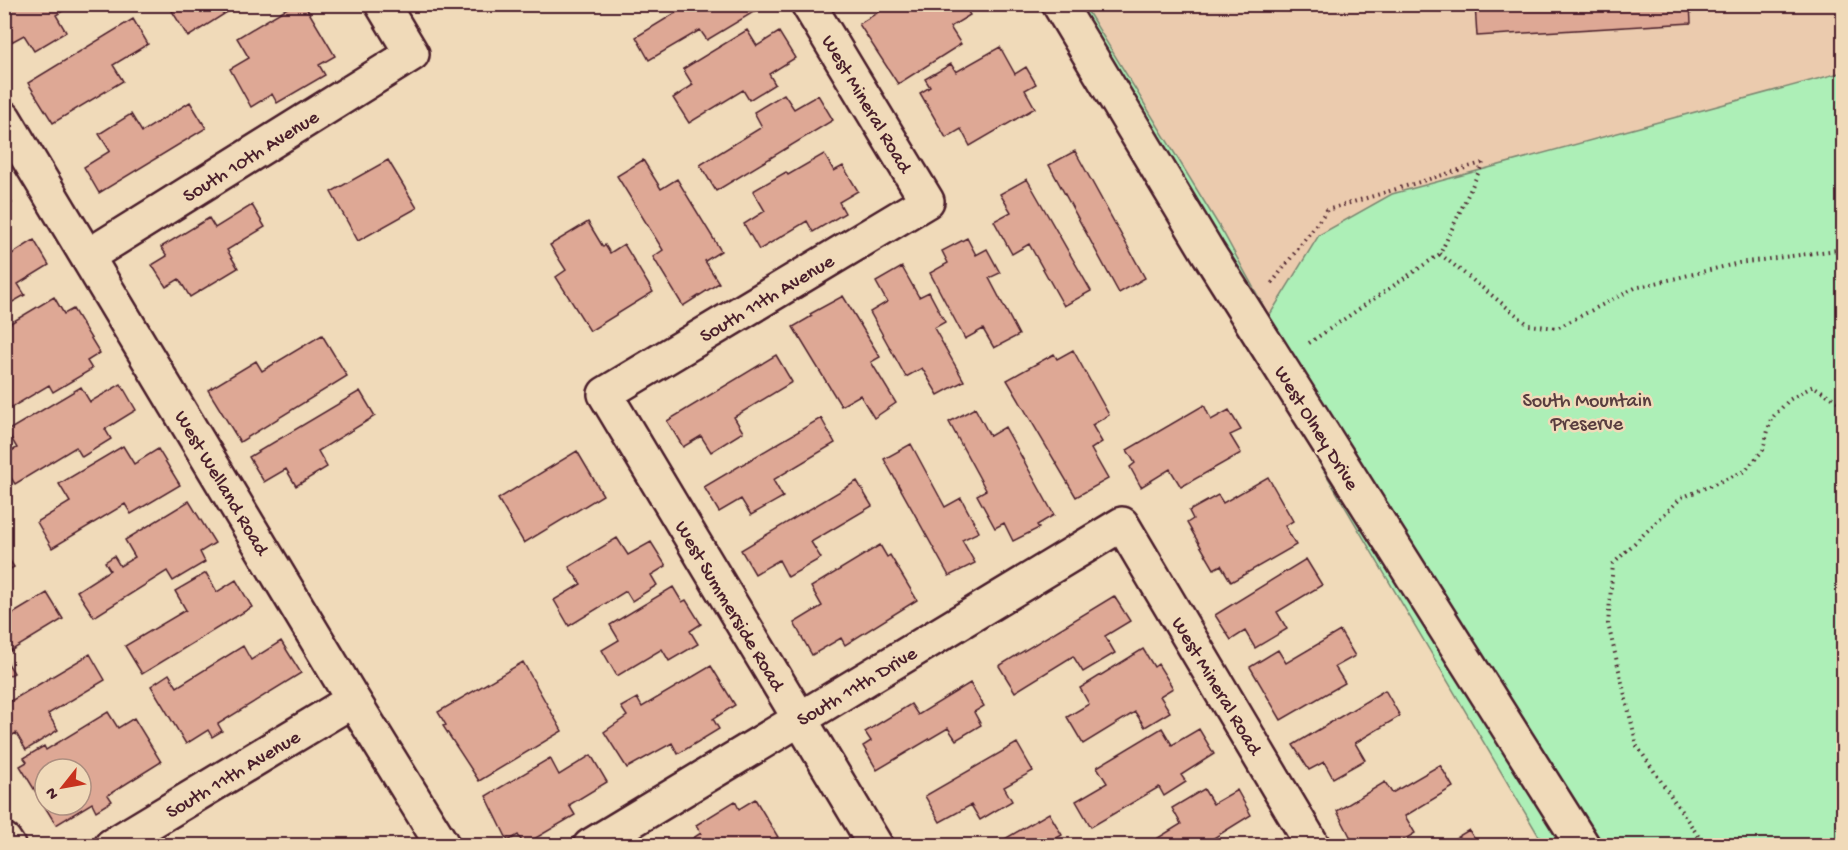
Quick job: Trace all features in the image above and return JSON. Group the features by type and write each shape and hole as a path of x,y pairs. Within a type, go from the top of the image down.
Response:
{"street":[{"name":"South 10th Avenue","path":"88,256 412,54 382,4"},
{"name":"West Mineral Road","path":"808,4 927,201"},
{"name":"West Olney Drive","path":"1059,4 1248,315 1583,846"},
{"name":"West Welland Road","path":"4,118 443,846"},
{"name":"South 11th Avenue","path":"604,394 927,201"},
{"name":"West Summerside Road","path":"604,394 876,846"},
{"name":"West Mineral Road","path":"1122,524 1313,846"},
{"name":"South 11th Drive","path":"590,846 1122,524"},
{"name":"South 11th Avenue","path":"111,846 353,700"},
{"path":"4,840 8,846"}],"path":[{"path":"1248,315 1327,210 1483,163 1440,254 1279,364"},
{"path":"1440,254 1529,325 1557,328 1635,288 1739,263 1844,249"},
{"path":"1706,846 1637,746 1608,624 1613,564 1681,498 1745,471 1763,450 1771,419 1790,400 1813,386 1844,405"}],"shaded area":[{"path":"1084,5 1843,5 1843,72 1392,194 1319,235 1269,316 1224,234"}],"green space":[{"name":"South Mountain Preserve","path":"1050,5 1084,5 1224,234 1269,316 1319,235 1392,194 1843,72 1843,845 1544,845"}],"building":[{"path":"15,4 74,4 56,15 66,32 34,51 24,35 4,46 4,11"},
{"path":"183,4 240,4 188,37 172,11"},
{"path":"294,4 304,4 335,56 319,65 325,75 277,103 272,94 251,107 230,69 249,58 237,38"},
{"path":"690,4 761,4 762,7 707,40 700,30 649,60 636,37"},
{"path":"876,4 963,4 970,15 950,27 961,44 898,84 859,24 880,11"},
{"path":"1475,4 1690,4 1691,23 1477,36"},
{"path":"133,19 148,44 113,65 123,81 53,123 28,83"},
{"path":"747,30 757,46 779,32 795,58 769,74 775,84 749,100 743,90 689,123 673,98 693,85 683,69"},
{"path":"1000,47 1015,74 1026,67 1036,84 1025,90 1035,108 970,146 961,129 946,138 920,93 930,87 925,79 951,64 956,72"},
{"path":"784,94 794,109 818,95 833,120 716,191 700,165 762,127 754,112"},
{"path":"190,102 206,128 99,193 84,167 110,151 99,134 131,114 142,132"},
{"path":"1075,151 1145,278 1119,293 1049,165"},
{"path":"824,154 834,171 843,166 858,191 839,202 845,213 813,232 807,221 759,250 744,224 765,211 753,191 786,172 788,175"},
{"path":"388,160 417,208 358,241 331,192"},
{"path":"643,160 661,189 677,179 721,251 705,261 719,283 683,306 653,257 663,250 617,176"},
{"path":"1027,179 1091,291 1064,306 1029,244 1012,254 994,221 1011,212 1000,194"},
{"path":"4,191 12,203 4,208"},
{"path":"252,205 265,227 227,250 238,268 190,297 179,279 166,287 152,265 167,256 161,247 209,218 215,228"},
{"path":"588,222 603,247 605,245 610,253 624,244 653,292 590,331 556,277 566,270 550,245"},
{"path":"967,238 976,255 987,249 1000,273 989,278 1019,335 994,348 983,329 965,339 930,273 948,263 942,251"},
{"path":"34,240 49,265 18,284 25,295 4,307 4,259"},
{"path":"902,267 919,297 929,292 945,322 934,328 964,381 938,395 922,368 906,377 870,312 887,302 876,282"},
{"path":"843,296 880,357 871,362 896,403 874,418 860,395 841,406 793,327 812,316 810,314"},
{"path":"54,297 64,314 73,309 100,353 87,361 92,369 53,392 49,385 9,409 4,401 4,327"},
{"path":"322,335 347,376 240,442 208,390 256,361 262,371"},
{"path":"1073,350 1109,415 1092,425 1102,442 1091,449 1108,479 1076,497 1007,380 1054,354 1057,359"},
{"path":"776,355 792,382 734,417 743,432 711,452 701,436 683,447 667,421"},
{"path":"121,384 136,410 105,429 111,439 82,457 76,447 15,484 4,467 4,455 17,448 7,431 81,387 90,402"},
{"path":"360,391 375,416 318,451 327,467 296,486 286,469 264,482 249,457"},
{"path":"1204,405 1211,420 1229,410 1241,430 1230,435 1241,453 1181,487 1170,469 1141,487 1130,467 1135,463 1127,450"},
{"path":"975,408 990,436 1005,427 1054,515 1037,525 1039,528 1013,541 1004,523 995,528 977,495 986,490 949,422"},
{"path":"821,418 835,443 773,480 783,497 751,515 741,499 719,512 704,487"},
{"path":"911,444 945,507 961,498 979,532 962,540 975,563 949,576 884,459"},
{"path":"123,446 134,464 158,449 180,485 131,514 125,504 52,548 37,522 70,502 59,484"},
{"path":"577,451 603,495 524,543 498,499"},
{"path":"1268,477 1293,521 1285,526 1296,545 1231,582 1221,565 1214,569 1187,523 1193,519 1189,511 1218,495 1223,503"},
{"path":"857,481 872,506 811,542 821,558 788,577 779,560 755,574 741,550"},
{"path":"189,501 215,543 200,552 205,562 173,581 167,571 94,617 77,591 110,570 105,562 114,556 120,566 135,557 125,540"},
{"path":"617,538 628,555 651,542 666,566 651,575 657,585 632,601 626,591 569,626 554,600 581,584 569,567"},
{"path":"880,545 887,557 890,555 917,600 845,645 841,638 812,655 794,623 822,606 811,587"},
{"path":"4,552 14,567 4,573"},
{"path":"1306,559 1322,585 1277,612 1287,629 1255,648 1245,631 1231,640 1215,615"},
{"path":"206,573 217,592 236,580 252,607 142,674 125,646 186,610 175,591"},
{"path":"673,587 682,602 686,600 701,624 690,631 698,644 669,661 662,649 617,676 602,650 619,640 610,625"},
{"path":"47,593 63,619 4,655 4,619"},
{"path":"1114,596 1130,621 1105,636 1115,653 1083,672 1073,656 1015,692 999,666"},
{"path":"1340,631 1355,656 1335,667 1345,683 1281,720 1250,667 1278,650 1286,663"},
{"path":"281,641 301,673 218,724 222,731 212,737 208,730 186,744 151,686 169,674 177,687 243,646 251,660"},
{"path":"1143,649 1154,667 1158,664 1173,688 1160,696 1170,712 1145,727 1135,712 1083,744 1067,717 1089,704 1080,688"},
{"path":"90,654 105,680 48,714 58,730 26,750 16,733 4,740 4,705"},
{"path":"4,657 14,673 4,678"},
{"path":"523,662 562,731 479,781 443,726 446,725 438,712"},
{"path":"711,666 735,705 713,719 719,729 678,754 672,743 627,768 604,732 627,716 621,707 637,698 642,707"},
{"path":"970,683 984,706 974,712 981,725 956,740 948,728 877,770 863,746 871,741 865,732 911,704 918,715"},
{"path":"1385,690 1400,716 1355,743 1365,760 1333,778 1324,762 1309,770 1293,745"},
{"path":"108,712 118,728 134,718 161,762 108,795 112,801 96,811 93,805 93,757 33,757 33,787 20,766 27,762 24,758 44,746 46,750"},
{"path":"1162,728 1172,745 1199,729 1214,754 1181,775 1186,782 1164,796 1159,787 1091,827 1076,801 1107,783 1097,767"},
{"path":"1017,743 1033,771 1004,787 1012,801 980,820 971,805 940,822 925,796"},
{"path":"591,755 607,782 569,805 575,815 524,845 518,835 508,841 486,796 550,758 559,775"},
{"path":"1440,765 1453,787 1405,816 1415,833 1394,846 1354,844 1337,811 1385,782 1392,793"},
{"path":"1204,789 1213,804 1237,790 1251,815 1201,846 1145,846 1181,824 1172,808"},
{"path":"755,799 778,837 770,842 772,846 681,846 701,833 696,825 735,801 739,809"},
{"path":"1049,813 1062,835 1043,846 993,846"},
{"path":"51,817 69,817 56,825"},
{"path":"1469,830 1479,846 1442,846"}]}
